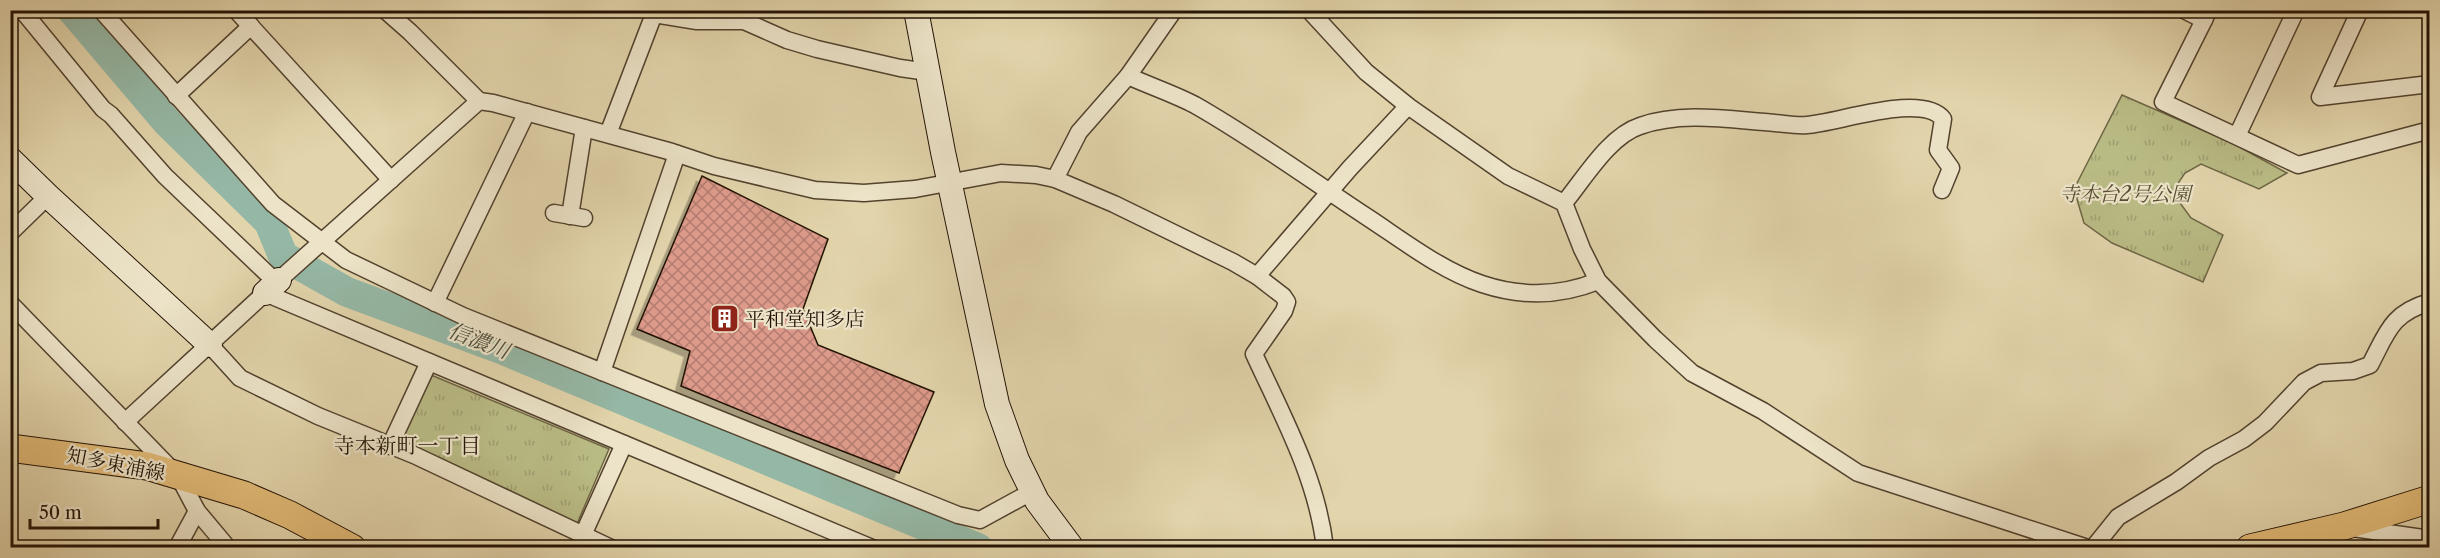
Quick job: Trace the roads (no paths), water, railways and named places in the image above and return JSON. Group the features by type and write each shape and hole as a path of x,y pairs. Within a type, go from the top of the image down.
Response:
{"main road":[{"name":"知多東浦線","path":"10,448 147,466 244,495 290,515 352,548"},
{"path":"2250,548 2344,526 2430,499"}],"street":[{"path":"22,10 103,109 111,114 165,176 274,285 429,362 872,548"},
{"path":"101,10 273,204 346,260 463,316 973,520 980,520 1033,491"},
{"path":"236,10 392,180"},
{"path":"385,10 479,101 527,112 736,172 815,190 864,193 915,189 1001,173 1036,175 1055,179 1114,204 1257,276 1283,296 1287,302 1284,311 1254,354 1307,469 1322,522 1325,548"},
{"path":"916,10 997,404 1017,460 1037,501 1072,548"},
{"path":"1055,179 1079,132 1128,76 1174,10"},
{"path":"1309,10 1366,72 1408,106 1508,176 1564,203 1582,249 1598,281 1654,339 1692,373 1763,411 1858,473 2088,548"},
{"path":"2184,10 2206,16 2163,102 2298,165 2430,130"},
{"path":"2237,136 2296,10"},
{"path":"2360,10 2320,97 2430,84"},
{"path":"608,135 655,12 697,21 744,21 788,40 817,49 928,72"},
{"path":"176,96 250,26"},
{"path":"1128,76 1193,104 1240,132 1438,263 1482,284 1515,292 1546,294 1579,288 1598,281"},
{"path":"125,422 479,101"},
{"path":"1257,276 1329,192 1408,106"},
{"path":"1564,203 1610,146 1638,126 1683,117 1807,125 1887,108 1931,110 1943,119 1938,150 1951,168 1942,190"},
{"path":"435,303 527,112"},
{"path":"569,216 584,128"},
{"path":"602,372 678,154"},
{"path":"10,159 210,345 240,378 318,416 390,446 611,548"},
{"path":"10,233 48,196"},
{"path":"2093,548 2118,518 2210,458 2244,439 2265,423 2304,382 2321,373 2353,370 2370,365 2394,320 2406,311 2430,302"},
{"path":"10,303 179,477 197,511 228,548"},
{"path":"390,446 429,362"},
{"path":"583,535 624,444"},
{"path":"177,548 197,511"},
{"path":"2344,526 2430,539"}],"waterway":[{"name":"信濃川","path":"72,10 167,122 269,222 283,256 347,292 501,349 978,548"}],"place":[{"name":"平和堂知多店","path":"724,319"}],"district":[{"name":"寺本新町一丁目","path":"407,446"}],"park label":[{"name":"寺本台2号公園","path":"2125,194"}]}
